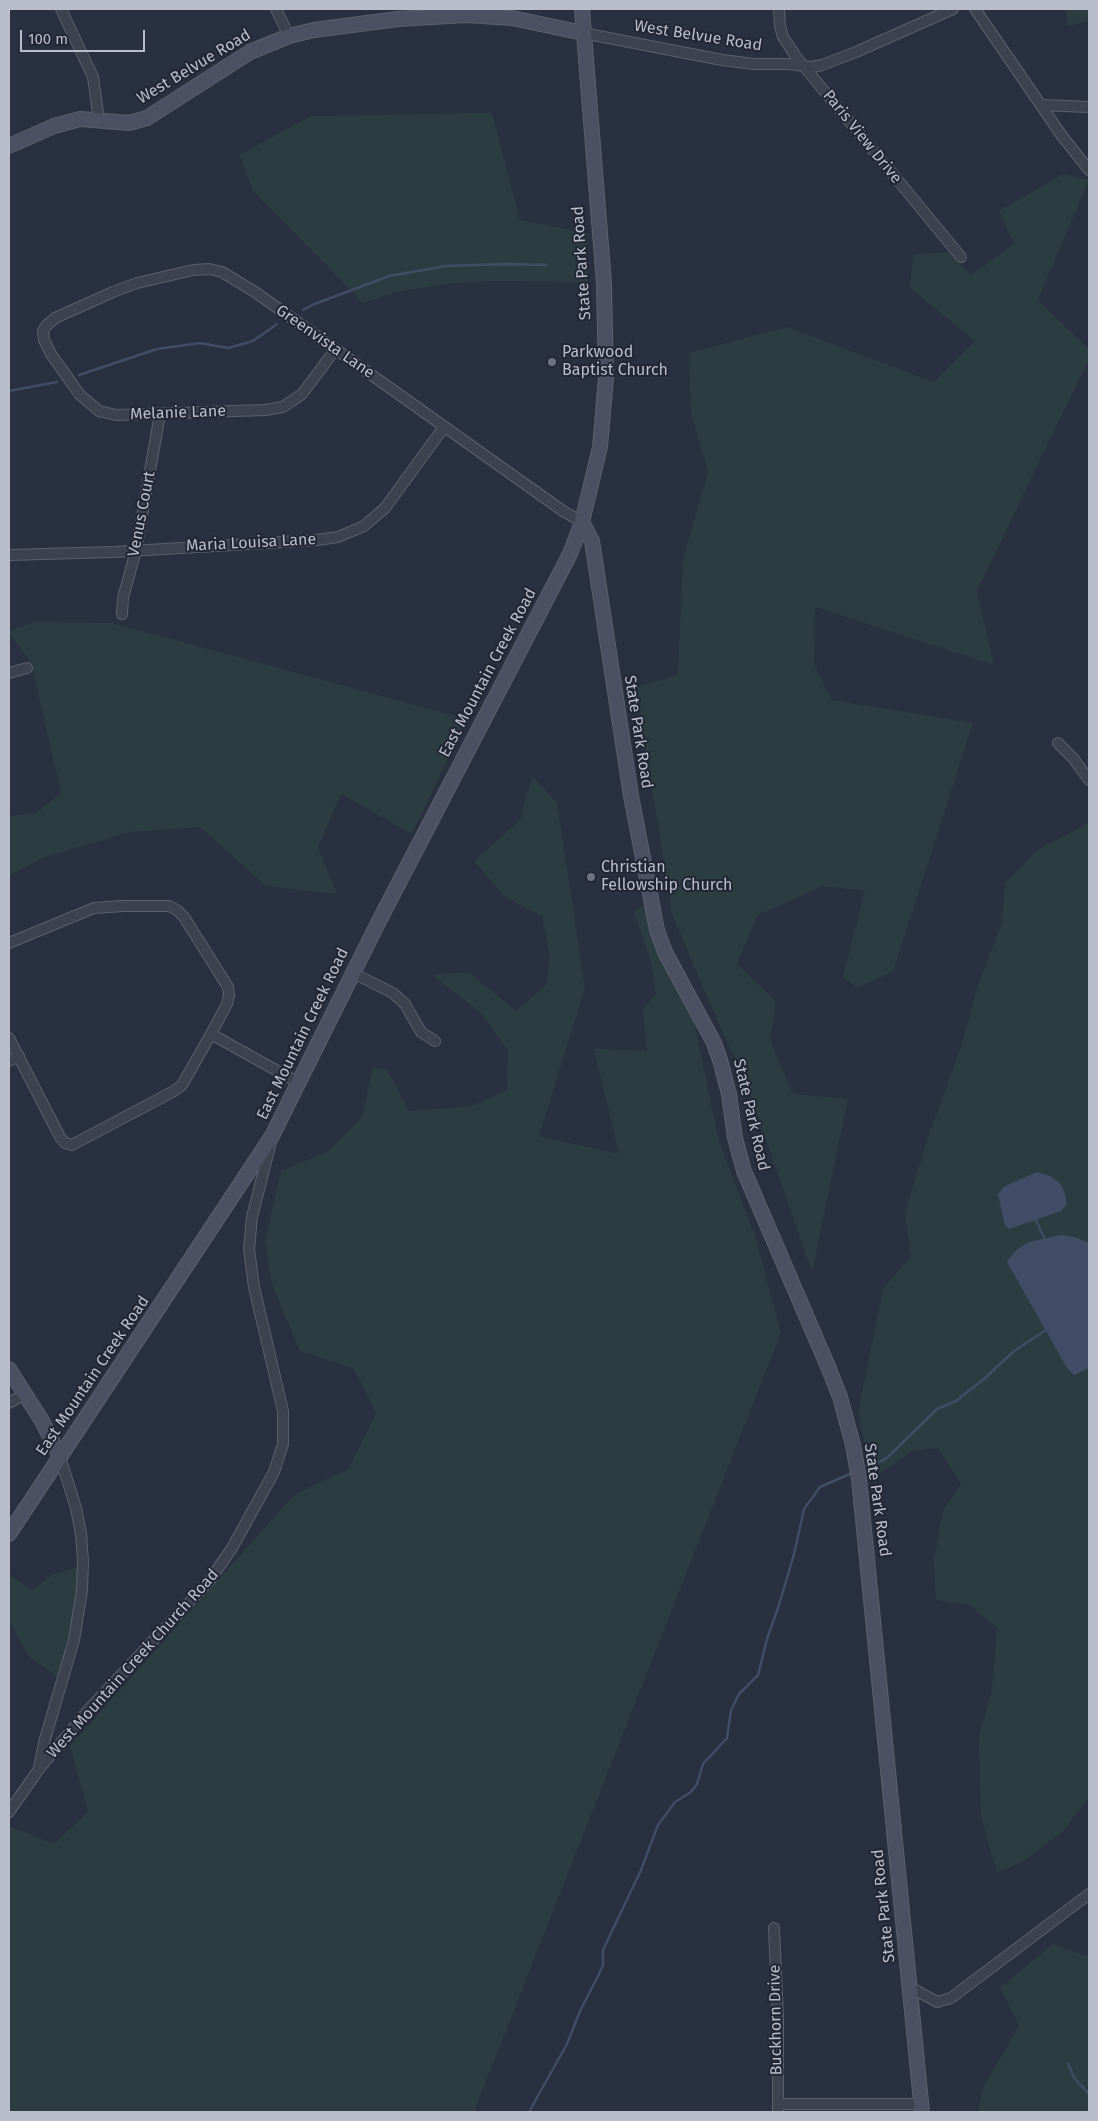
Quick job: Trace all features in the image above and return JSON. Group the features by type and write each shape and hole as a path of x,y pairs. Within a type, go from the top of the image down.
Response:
{"street":[{"path":"61,9 93,77 99,120"},
{"path":"276,9 289,36"},
{"name":"State Park Road","path":"582,9 604,283 606,378 600,447 582,522 592,541 626,771 656,930 665,952 707,1030 720,1060 729,1094 735,1138 744,1171 829,1369 840,1397 853,1445 860,1488 922,2108"},
{"name":"Paris View Drive","path":"779,9 783,37 805,67 961,256"},
{"name":"West Belvue Road","path":"9,146 70,121 84,118 129,123 147,118 168,106 236,58 289,36 342,25 466,15 512,18 722,60 754,64 789,64 805,67 822,65 856,52 953,9"},
{"path":"975,9 1062,136 1089,170"},
{"path":"1041,105 1089,107"},
{"name":"Greenvista Lane","path":"46,326 55,318 129,286 193,270 209,269 222,272 236,279 563,511 582,522"},
{"name":"Melanie Lane","path":"46,326 43,331 44,340 51,354 80,395 94,408 103,413 116,415 265,410 283,407 302,394 336,350"},
{"name":"Venus Court","path":"122,614 123,598 136,550 160,414"},
{"name":"Maria Louisa Lane","path":"9,554 136,550 317,540 346,534 364,526 385,508 444,427"},
{"name":"East Mountain Creek Road","path":"9,1534 272,1136 353,973 570,554 582,522"},
{"path":"9,673 27,668"},
{"path":"1058,743 1073,758 1089,780"},
{"path":"9,943 94,908 169,906 184,917 228,987 229,995 227,1004 211,1034 184,1081 177,1089 72,1145 65,1143 60,1136 9,1038"},
{"path":"353,973 393,993 404,1004 421,1032 435,1042"},
{"path":"211,1034 299,1083"},
{"path":"9,1061 19,1056"},
{"name":"West Mountain Creek Church Road","path":"9,1812 39,1769 90,1709 210,1580 232,1548 274,1472 283,1444 283,1411 254,1287 249,1249 252,1217 272,1136"},
{"path":"9,1368 42,1421 60,1457 76,1508 81,1534 83,1561 82,1590 74,1640 45,1738 39,1769"},
{"path":"9,1404 25,1394"},
{"path":"910,1987 936,2002 951,1998 1089,1894"},
{"name":"Buckhorn Drive","path":"774,1928 778,2018 778,2108"},
{"path":"778,2108 922,2108"}],"shaded area":[{"path":"1066,9 1089,9 1089,21 1068,26"},
{"path":"492,113 520,220 587,233 588,282 496,281 453,283 395,292 363,303 253,191 239,155 311,116"},
{"path":"1063,174 1089,180 1038,300 1089,349 1089,359 977,591 994,665 815,607 814,663 832,700 973,723 893,972 857,988 843,977 865,891 823,886 758,915 737,964 776,1001 770,1040 793,1094 848,1099 812,1272 748,1088 672,914 636,687 678,675 683,559 708,472 691,412 689,353 787,327 934,382 975,341 910,288 913,255 948,252 971,275 1014,244 999,211"},
{"path":"35,622 112,623 467,719 412,834 341,794 318,847 337,894 266,886 200,827 130,832 45,857 9,876 9,816 36,813 61,793 31,662 9,633 9,631"},
{"path":"532,776 557,802 585,988 539,1136 619,1154 594,1049 647,1051 643,1009 656,994 651,962 634,913 643,905 669,975 694,1020 718,1138 756,1239 781,1333 474,2112 9,2112 9,1826 54,1844 88,1812 70,1746 295,1494 348,1469 376,1413 354,1369 300,1351 272,1285 265,1241 281,1171 328,1151 362,1117 373,1066 388,1071 409,1111 472,1106 507,1090 508,1050 480,1012 432,975 469,972 516,1011 547,984 550,956 542,916 505,897 474,861 520,820"},
{"path":"1089,823 1089,1797 1063,1832 1023,1861 997,1873 981,1817 979,1736 992,1690 997,1628 969,1605 936,1600 934,1560 943,1510 961,1484 938,1448 912,1451 873,1478 858,1412 883,1289 911,1256 905,1212 929,1134 962,1044 978,985 1002,923 1005,883 1037,850"},
{"path":"81,1566 77,1607 57,1676 29,1657 16,1634 9,1619 9,1574 32,1590 52,1575"},
{"path":"1053,1944 1089,1957 1089,2112 978,2112 984,2085 1019,2026 1000,1988"}],"water":[{"path":"1037,1172 1050,1176 1060,1183 1067,1204 1061,1211 1009,1229 1005,1226 998,1194 1005,1186"},
{"path":"1061,1235 1075,1237 1089,1243 1089,1368 1074,1375 1067,1368 1007,1262 1015,1251 1029,1242"}],"waterway":[{"path":"303,310 389,276 446,266 546,265"},
{"path":"79,375 157,349 200,343 228,348 253,341 277,324"},
{"path":"9,391 57,382"},
{"path":"1036,1220 1044,1238"},
{"path":"866,1465 882,1461 889,1456 937,1409 956,1401 984,1379 1014,1351 1046,1330"},
{"path":"529,2112 567,2044 580,2011 603,1965 603,1950 641,1870 658,1825 675,1802 691,1792 697,1784 703,1764 727,1738 731,1710 739,1694 758,1675 767,1639 794,1554 804,1509 820,1487 852,1473"},
{"path":"1068,2064 1075,2079 1089,2094"}],"place":[{"name":"Parkwood Baptist Church","path":"552,362"},
{"name":"Christian Fellowship Church","path":"591,877"}]}
